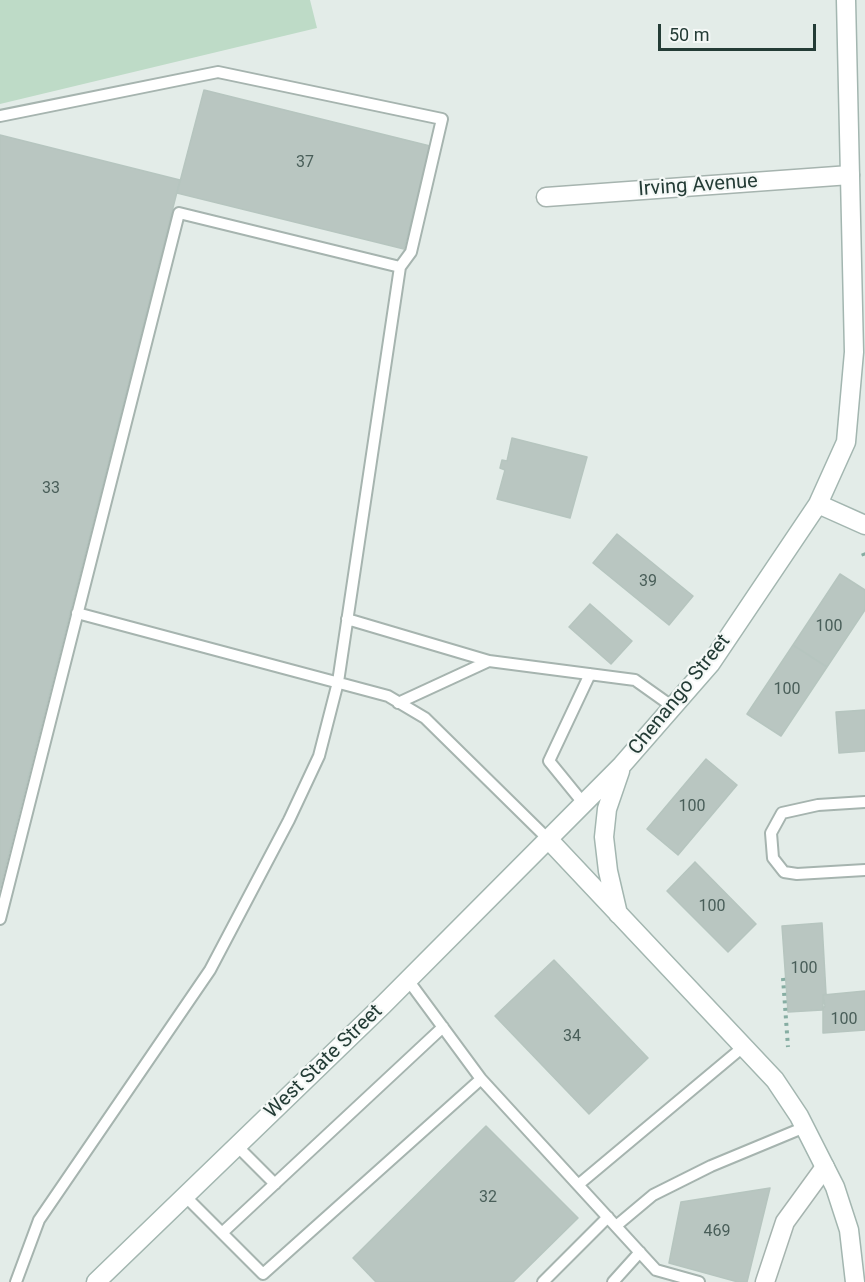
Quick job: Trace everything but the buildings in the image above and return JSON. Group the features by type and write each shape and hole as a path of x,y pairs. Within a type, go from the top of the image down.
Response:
{"street":[{"name":"Chenango Street","path":"549,840 622,765 711,663 818,504 846,442 859,352 859,288 850,176 846,0"},
{"name":"Irving Avenue","path":"546,197 850,176"},
{"path":"818,504 865,525"},
{"path":"618,916 608,871 604,837 607,809 622,765"},
{"path":"549,840 618,916 775,1080 805,1127 835,1187 849,1230 855,1282"},
{"name":"West State Street","path":"96,1282 549,840"},
{"path":"765,1282 785,1222 825,1167"}],"lane":[{"path":"0,116 218,72 442,119 411,252 400,267 338,682 319,756 289,820 210,970 39,1220 16,1282"},
{"path":"0,919 178,213 400,267"},
{"path":"77,613 388,696 425,718 549,840"},
{"path":"347,619 489,661 635,680 673,707"},
{"path":"398,703 489,661"},
{"path":"584,804 549,761 590,674"},
{"path":"865,802 818,805 782,813 771,832 773,858 784,872 797,874 865,870"},
{"path":"408,980 481,1079 657,1270 699,1282"},
{"path":"222,1233 442,1027"},
{"path":"578,1185 743,1047"},
{"path":"185,1196 263,1274 481,1079"},
{"path":"616,1226 653,1195 711,1166 805,1127"},
{"path":"237,1146 274,1184"},
{"path":"543,1282 608,1217"},
{"path":"613,1282 640,1252"}],"path":[{"path":"862,553 865,559"},
{"path":"783,978 788,1047"}],"green space":[{"path":"0,0 310,0 317,28 0,104"}]}
